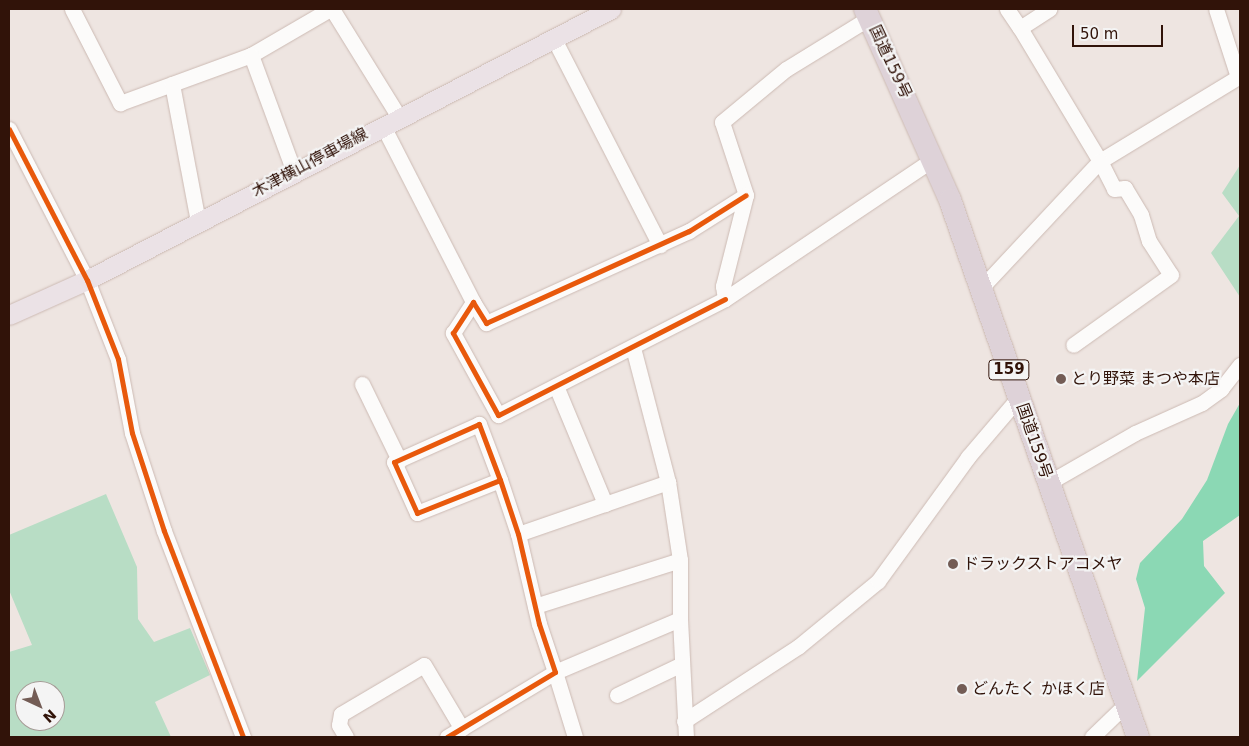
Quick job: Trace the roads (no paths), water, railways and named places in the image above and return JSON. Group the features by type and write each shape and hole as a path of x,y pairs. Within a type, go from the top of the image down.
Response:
{"highway":[{"name":"国道159号","path":"867,13 933,159 981,288 1138,737"}],"main road":[{"name":"木津横山停車場線","path":"9,315 87,280 611,9"}],"street":[{"path":"72,9 120,103 251,55 331,9 391,122 473,302 486,324 660,245 746,195"},
{"path":"1008,9 1100,161 1114,188 1125,188 1141,215 1149,241 1171,275 1073,345"},
{"path":"1020,28 1049,9"},
{"path":"981,288 1100,161 1239,77 1216,9"},
{"path":"725,298 723,286 746,195 722,122 786,69 867,13"},
{"path":"554,39 660,245"},
{"path":"251,55 294,172"},
{"path":"172,84 198,222"},
{"path":"9,129 87,280 118,359 132,433 164,531 243,737"},
{"path":"500,480 417,513 394,462 498,415 633,348 725,298 933,159"},
{"path":"473,302 453,334 498,415"},
{"path":"633,348 668,482 680,560 680,619 686,737"},
{"path":"1048,483 1135,433 1202,403 1221,389 1240,365"},
{"path":"362,384 399,460"},
{"path":"556,386 605,504"},
{"path":"684,721 799,646 878,581 968,457 1019,397"},
{"path":"478,424 500,480 518,534 536,606 575,737"},
{"path":"518,534 668,482"},
{"path":"536,606 680,560"},
{"path":"447,737 555,672 680,619"},
{"path":"617,695 682,664"},
{"path":"346,737 339,725 341,714 424,665 462,729"},
{"path":"1092,737 1126,704"}],"place":[{"name":"とり野菜 まつや本店","path":"1061,379"},
{"name":"ドラックストアコメヤ","path":"953,564"},
{"name":"どんたく かほく店","path":"962,689"}]}
